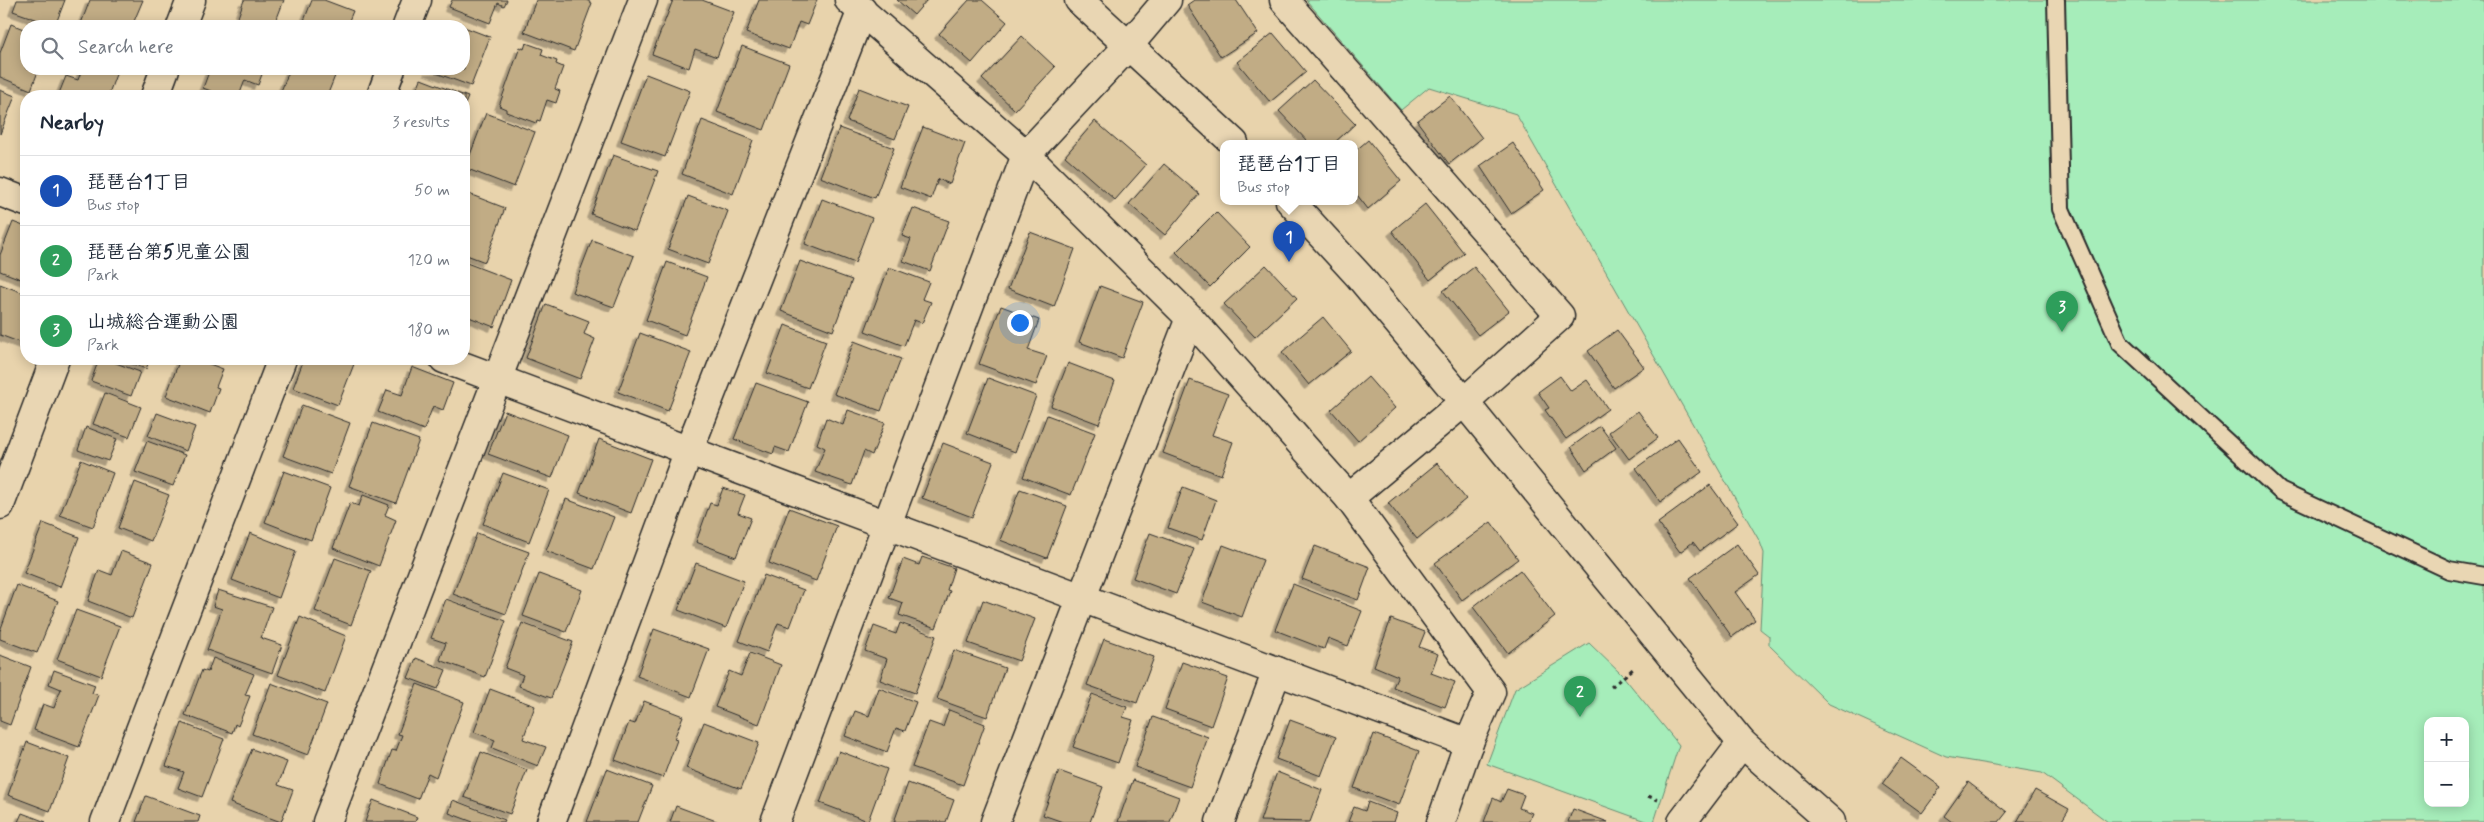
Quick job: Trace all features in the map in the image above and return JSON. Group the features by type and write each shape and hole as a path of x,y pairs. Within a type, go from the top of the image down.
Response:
{"street":[{"path":"183,20 191,0"},
{"path":"409,20 417,0"},
{"path":"326,822 643,0"},
{"path":"1078,0 1231,140"},
{"path":"775,822 1026,155 1129,46 1167,0"},
{"path":"1284,0 1560,316 1464,402 1349,498"},
{"path":"551,822 688,450 856,5 1026,155 1190,318 1349,498 1491,692 1469,743 1441,822"},
{"path":"157,90 163,75"},
{"path":"383,90 389,75"},
{"path":"0,192 20,200"},
{"path":"1294,205 1359,276 1464,402 1742,743 1831,822"},
{"path":"995,822 1190,318"},
{"path":"0,505 54,365"},
{"path":"105,822 280,365"},
{"path":"460,365 1469,743"},
{"path":"1220,822 1277,671"},
{"path":"1682,822 1742,743"}],"lane":[{"path":"2056,0 2062,209 2120,343 2280,491 2449,570 2484,576"}],"path":[{"path":"1611,687 1633,669"}],"green space":[{"path":"1306,0 2484,0 2484,822 2108,822 2042,773 1946,757 1829,704 1769,645 1769,636 1760,629 1764,553 1760,542 1516,114 1429,87 1401,110"},
{"path":"1589,643 1623,676 1679,745 1654,822 1648,822 1487,764 1515,689"}],"building":[{"path":"17,0 65,0 57,20 38,20 13,11"},
{"path":"90,0 143,0 135,20 82,20"},
{"path":"244,0 284,0 276,20 237,20"},
{"path":"312,0 324,0 353,11 349,20 304,20"},
{"path":"452,0 507,0 504,6 498,3 490,23 449,7"},
{"path":"536,0 586,0 592,3 574,51 524,32"},
{"path":"673,0 702,0 734,12 717,57 695,49 689,68 652,54"},
{"path":"759,0 817,0 807,25 799,22 789,49 746,33"},
{"path":"897,0 927,0 914,15"},
{"path":"969,0 982,0 1007,22 972,63 939,34"},
{"path":"1194,0 1236,0 1258,33 1221,57 1187,5"},
{"path":"11,24 20,28 20,75 37,75 31,90 0,77 0,53"},
{"path":"470,29 490,37 471,86 441,75 470,75"},
{"path":"1273,33 1306,72 1270,102 1237,62"},
{"path":"1022,36 1055,67 1015,110 982,79"},
{"path":"526,43 543,49 541,55 557,61 556,64 563,67 555,89 560,91 556,103 547,100 540,121 537,120 536,123 506,112 506,109 499,106 520,47 524,49"},
{"path":"742,46 789,64 764,130 717,112"},
{"path":"646,74 690,91 665,157 621,141"},
{"path":"80,75 116,75 110,90 60,90 66,76 78,80"},
{"path":"208,75 262,75 258,85 245,80 241,90 208,90 203,88"},
{"path":"288,75 335,76 329,90 281,90"},
{"path":"421,79 450,90 416,90"},
{"path":"1313,80 1355,124 1337,140 1306,140 1279,111"},
{"path":"859,88 908,107 895,139 847,121"},
{"path":"0,90 15,96 0,134"},
{"path":"1450,96 1482,138 1449,164 1417,121"},
{"path":"486,113 535,132 514,187 470,170 470,155"},
{"path":"702,120 753,140 733,194 682,174"},
{"path":"1095,121 1146,165 1115,200 1065,156"},
{"path":"923,127 965,143 950,184 938,179 931,199 900,187"},
{"path":"839,128 894,148 875,198 820,177"},
{"path":"1368,140 1401,181 1368,209 1358,196 1358,149"},
{"path":"1513,143 1544,190 1511,213 1480,166"},
{"path":"613,155 658,171 635,231 591,214"},
{"path":"1164,164 1199,194 1165,235 1129,204"},
{"path":"470,194 505,208 485,262 470,256"},
{"path":"688,196 728,211 708,264 668,249"},
{"path":"822,199 872,218 855,263 805,244"},
{"path":"1425,204 1464,253 1430,280 1392,231"},
{"path":"913,208 949,221 930,271 903,261 911,239 902,236"},
{"path":"1216,212 1250,247 1210,287 1176,252"},
{"path":"13,222 20,225 20,279 0,271 0,255"},
{"path":"1030,232 1075,249 1054,307 1008,289"},
{"path":"592,240 634,256 614,307 572,292"},
{"path":"800,261 852,280 833,331 781,311"},
{"path":"667,262 707,277 685,335 646,320"},
{"path":"470,264 511,280 494,327 470,317"},
{"path":"1266,265 1297,298 1255,337 1224,304"},
{"path":"889,267 929,282 922,299 931,302 922,323 914,320 904,346 865,331"},
{"path":"1474,267 1509,311 1478,335 1443,291"},
{"path":"0,284 20,292 20,342 0,335"},
{"path":"1100,286 1143,302 1122,358 1079,342"},
{"path":"546,304 589,321 584,334 595,339 580,379 526,358"},
{"path":"1001,306 1039,320 1028,350 1047,356 1036,385 979,364"},
{"path":"1323,317 1351,351 1309,385 1282,352"},
{"path":"785,325 826,341 808,388 767,373"},
{"path":"1617,330 1644,367 1614,388 1588,351"},
{"path":"640,333 691,352 668,411 618,392"},
{"path":"854,341 901,359 881,411 834,394"},
{"path":"1068,363 1115,381 1099,424 1051,406"},
{"path":"97,365 121,365 140,372 131,396 91,381"},
{"path":"135,365 148,365 146,369"},
{"path":"178,365 212,365 223,369 216,387 219,388 210,413 166,396"},
{"path":"302,365 354,365 338,405 293,388"},
{"path":"412,367 453,383 443,410 433,406 424,430 378,412 387,390 402,395"},
{"path":"1560,376 1571,391 1587,380 1608,409 1566,439 1545,410 1549,408 1538,392"},
{"path":"1368,377 1395,408 1358,441 1331,410"},
{"path":"988,378 1036,396 1015,452 967,433"},
{"path":"1190,380 1228,394 1212,435 1233,442 1221,475 1163,453"},
{"path":"756,383 808,402 789,452 775,447 773,454 734,439"},
{"path":"105,393 141,407 129,437 93,424"},
{"path":"302,405 350,423 331,474 283,456"},
{"path":"848,410 885,423 872,455 864,451 852,485 815,472 825,448 817,444 826,418 843,425"},
{"path":"505,411 568,435 552,478 488,454"},
{"path":"1638,411 1658,438 1629,459 1609,432"},
{"path":"157,413 195,427 186,451 148,436"},
{"path":"1047,415 1095,433 1071,495 1023,477"},
{"path":"373,423 419,440 396,503 349,486"},
{"path":"1600,426 1616,448 1586,470 1571,447"},
{"path":"86,427 117,439 108,461 78,450"},
{"path":"1678,438 1702,472 1660,502 1636,468"},
{"path":"599,439 651,459 631,513 579,493"},
{"path":"147,441 185,455 173,486 135,472"},
{"path":"943,443 993,462 972,517 922,498"},
{"path":"81,460 113,473 93,527 60,515"},
{"path":"1437,463 1466,499 1417,539 1388,503"},
{"path":"284,471 330,488 311,540 265,522"},
{"path":"503,473 549,490 529,542 483,524"},
{"path":"135,482 169,495 151,541 118,528"},
{"path":"1710,485 1738,523 1700,551 1693,542 1680,552 1658,523"},
{"path":"1183,487 1216,500 1202,540 1168,528"},
{"path":"723,488 745,495 738,513 751,518 736,557 696,542 710,503 717,505"},
{"path":"1020,489 1067,506 1047,558 1000,540"},
{"path":"363,495 389,505 385,515 396,520 379,566 333,548 350,503 359,506"},
{"path":"566,499 614,517 594,569 546,551"},
{"path":"789,508 837,526 816,581 769,563"},
{"path":"1491,522 1518,559 1462,600 1435,563"},
{"path":"43,523 79,537 60,587 24,573"},
{"path":"250,533 296,551 279,598 232,580"},
{"path":"477,533 529,552 506,614 453,594"},
{"path":"1150,533 1194,549 1176,594 1133,578"},
{"path":"1737,544 1759,575 1735,592 1755,620 1732,637 1690,578"},
{"path":"1223,545 1263,560 1242,617 1202,602"},
{"path":"1315,546 1370,567 1358,600 1302,579"},
{"path":"121,551 153,563 132,618 88,601 99,570 112,575"},
{"path":"922,557 954,568 947,590 950,591 936,628 899,615 903,603 889,598 903,559 919,565"},
{"path":"335,558 371,571 351,625 315,611"},
{"path":"696,563 744,581 726,628 678,610"},
{"path":"1520,570 1555,616 1508,653 1473,607"},
{"path":"539,574 582,590 566,632 523,616"},
{"path":"764,575 804,590 790,627 778,623 767,652 739,641"},
{"path":"1293,584 1362,611 1348,646 1328,638 1324,649 1275,630"},
{"path":"17,585 58,601 37,653 0,639 0,631"},
{"path":"218,590 272,607 261,638 282,645 272,673 207,650 222,609 213,606"},
{"path":"446,599 506,621 485,677 440,660 446,643 431,638"},
{"path":"983,600 1035,619 1019,661 968,643"},
{"path":"76,610 120,626 101,676 57,659"},
{"path":"300,617 346,636 325,693 278,675"},
{"path":"1391,619 1425,632 1419,647 1438,654 1431,673 1455,682 1445,707 1393,687 1398,676 1374,666"},
{"path":"522,623 573,642 551,698 519,686 523,675 505,668"},
{"path":"900,623 936,636 915,693 880,680 887,659 865,651 874,626 896,634"},
{"path":"654,629 709,649 691,697 637,676"},
{"path":"1104,639 1154,657 1137,703 1087,685"},
{"path":"954,650 1005,668 987,717 937,699"},
{"path":"750,653 781,665 759,724 715,707 729,671 741,676"},
{"path":"0,655 31,667 10,725 0,721"},
{"path":"213,658 254,674 245,695 250,696 238,726 235,724 232,733 185,715 202,670 208,672"},
{"path":"416,658 446,670 438,689 408,678"},
{"path":"1182,662 1228,678 1211,726 1165,709"},
{"path":"54,670 95,685 92,693 99,695 79,747 34,730 43,704 54,708 61,689 49,684"},
{"path":"271,683 327,704 308,755 252,734"},
{"path":"417,684 464,702 436,777 428,773 418,799 380,784 392,750 396,751 402,735 398,734"},
{"path":"879,688 916,702 905,731 896,728 887,752 845,736 855,711 869,716"},
{"path":"490,689 535,706 523,739 546,747 538,766 492,748 495,740 474,732"},
{"path":"1092,694 1127,707 1123,717 1133,720 1118,763 1073,747"},
{"path":"644,701 683,716 674,739 677,740 663,778 615,760 629,722 635,724"},
{"path":"949,710 985,724 963,785 912,767 929,722 943,727"},
{"path":"1153,717 1208,737 1190,787 1135,767"},
{"path":"1290,720 1336,737 1321,776 1276,759"},
{"path":"704,722 759,743 741,789 686,768"},
{"path":"182,723 224,739 202,797 178,788 184,772 166,766"},
{"path":"1374,734 1419,751 1399,805 1354,788"},
{"path":"27,742 69,758 50,811 8,795"},
{"path":"252,749 287,762 278,785 293,790 281,822 230,803"},
{"path":"839,751 887,769 868,821 820,803"},
{"path":"481,752 527,770 510,814 464,797"},
{"path":"1901,758 1941,787 1922,813 1882,784"},
{"path":"607,769 652,786 638,822 587,822"},
{"path":"1059,771 1103,787 1090,822 1063,822 1043,815"},
{"path":"1277,772 1322,790 1310,822 1260,821"},
{"path":"1133,780 1179,797 1170,822 1118,822"},
{"path":"1968,782 2007,812 1999,822 1952,822 1944,816"},
{"path":"908,783 954,800 946,822 894,822"},
{"path":"1507,789 1524,795 1519,808 1532,813 1528,822 1484,822 1493,798 1501,802"},
{"path":"2035,790 2069,809 2061,822 2017,822"},
{"path":"146,796 200,816 198,822 136,822"},
{"path":"373,800 417,817 415,822 365,822"},
{"path":"453,800 505,820 504,822 473,822 449,813"},
{"path":"1368,802 1397,813 1394,822 1348,822 1354,807 1365,811"},
{"path":"676,806 719,822 670,822"},
{"path":"1573,809 1608,822 1568,822"},
{"path":"22,813 46,822 18,822"}],"place":[{"name":"琵琶台1丁目","path":"1289,262"},
{"name":"山城総合運動公園","path":"2062,332"},
{"name":"琵琶台第5児童公園","path":"1580,717"}]}
